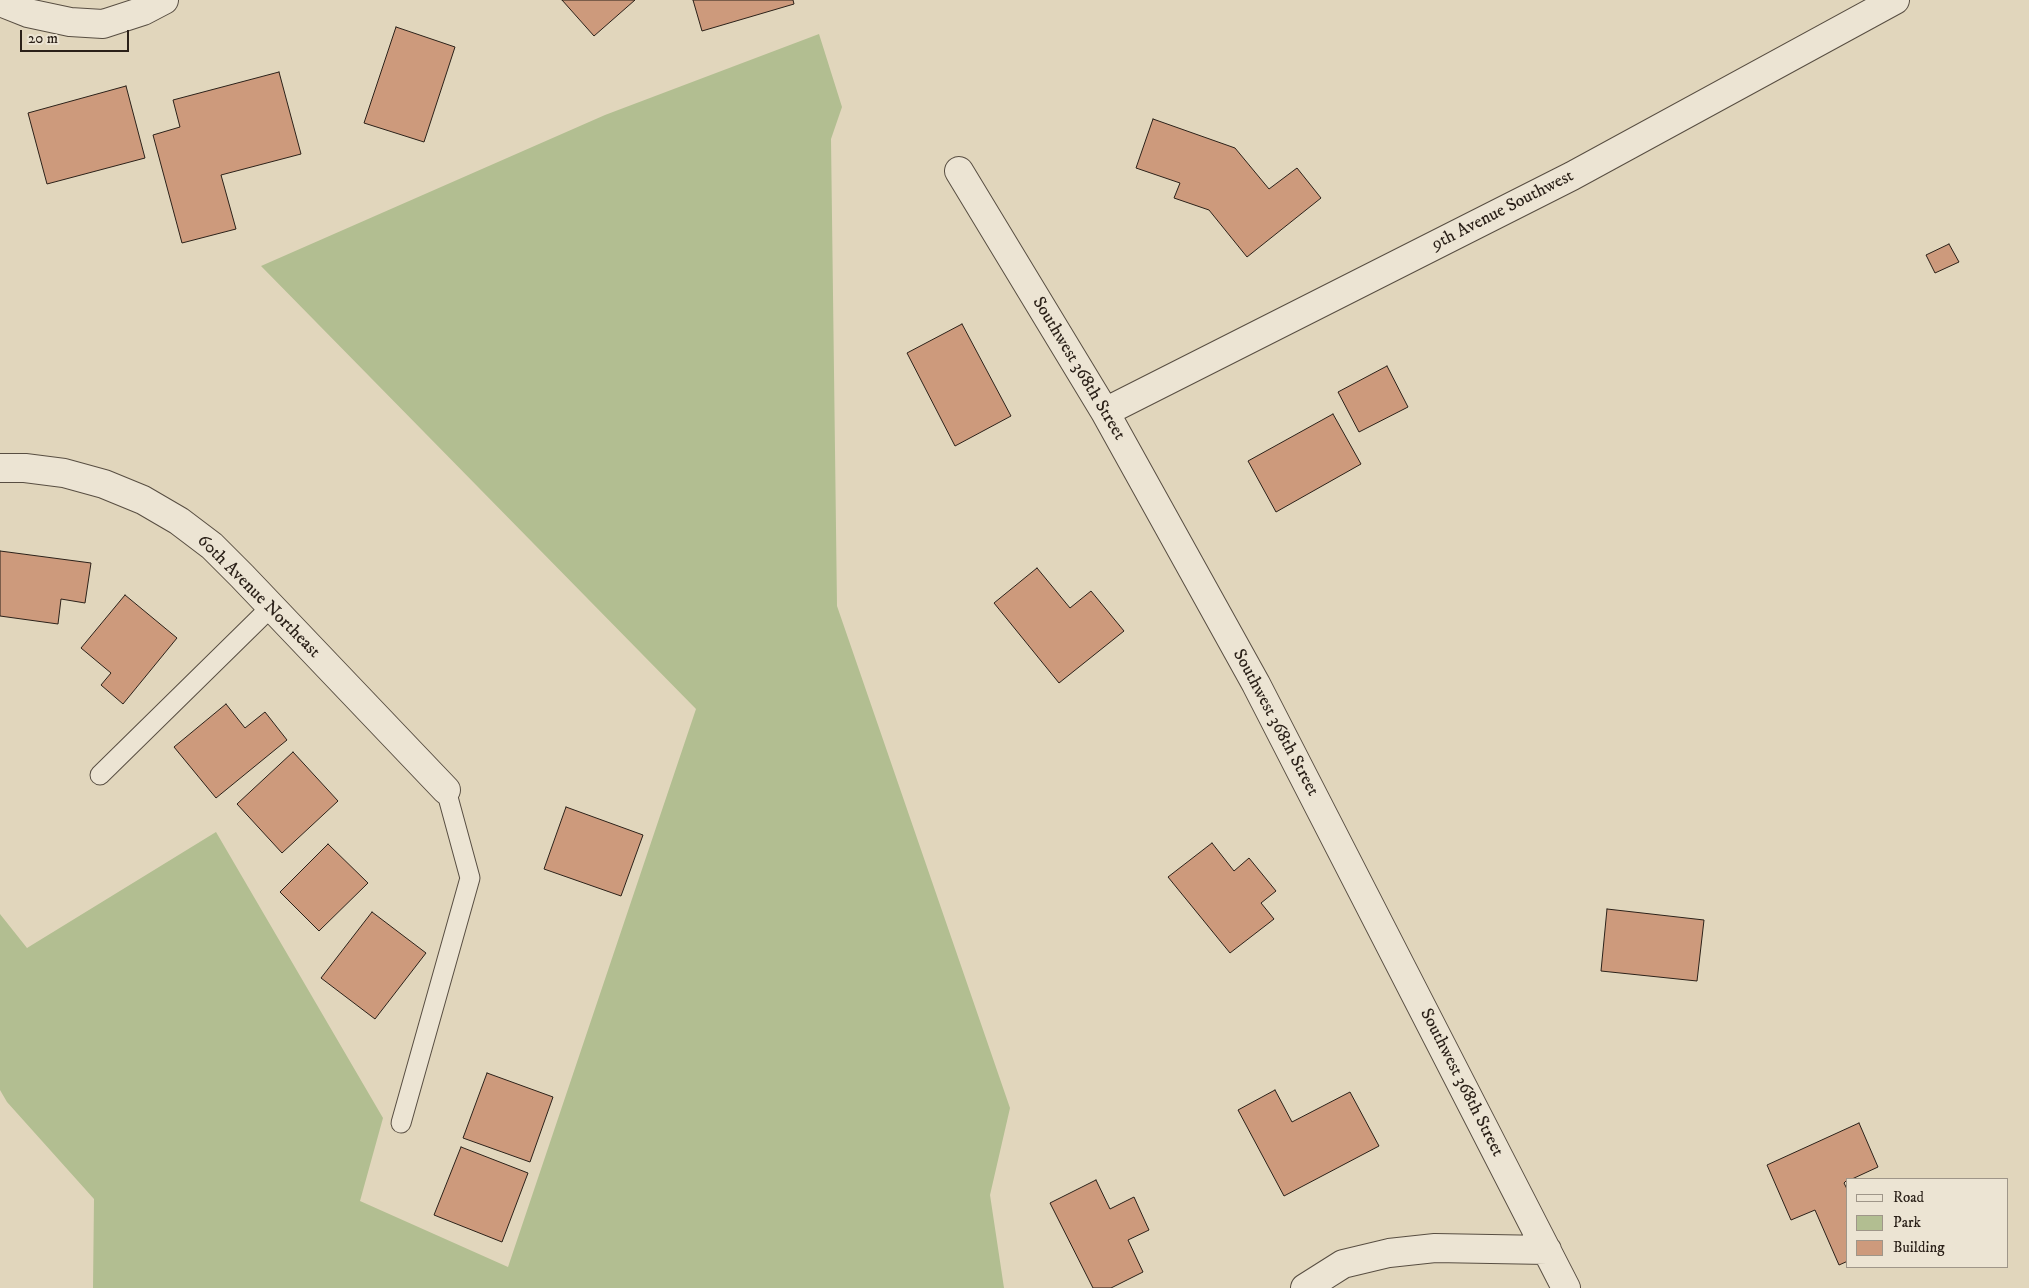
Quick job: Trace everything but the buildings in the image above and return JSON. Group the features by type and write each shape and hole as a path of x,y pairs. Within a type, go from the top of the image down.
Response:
{"street":[{"path":"0,2 36,15 70,22 104,24 142,11 164,0"},
{"name":"9th Avenue Southwest","path":"1105,412 1572,176 1895,0"},
{"name":"Southwest 368th Street","path":"959,171 1105,412 1256,684 1566,1288"},
{"name":"60th Avenue Northeast","path":"0,468 25,468 64,473 104,484 143,500 179,521 212,546 446,790"},
{"path":"1305,1288 1343,1264 1389,1253 1435,1248 1547,1250"}],"lane":[{"path":"100,775 271,607"},
{"path":"401,1123 470,878 446,790"}],"green space":[{"path":"819,34 842,107 831,139 837,606 1010,1108 990,1195 1004,1288 93,1288 94,1199 7,1102 0,1090 0,914 27,948 216,832 383,1118 360,1201 508,1267 696,709 261,266 605,115"}]}
